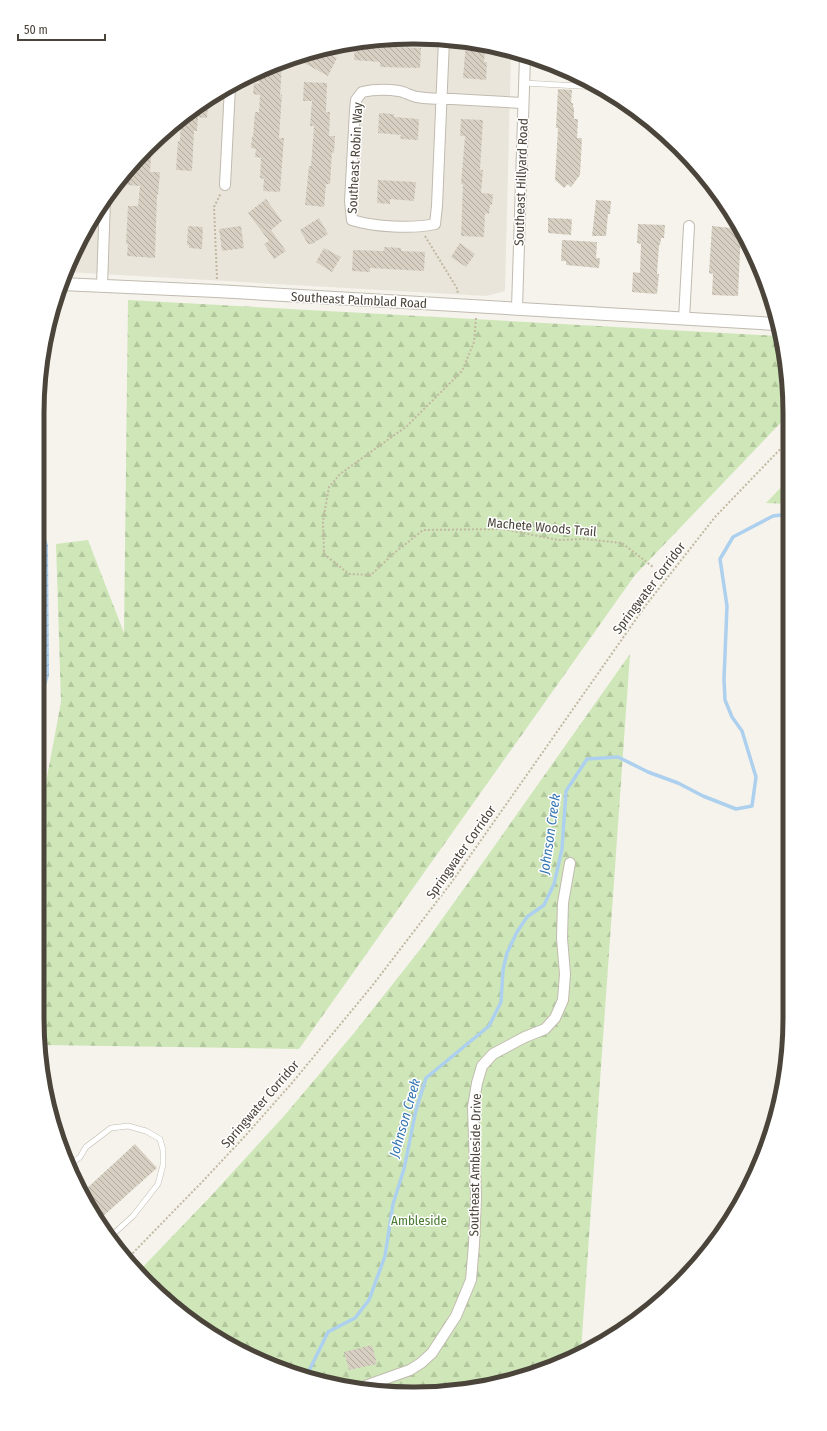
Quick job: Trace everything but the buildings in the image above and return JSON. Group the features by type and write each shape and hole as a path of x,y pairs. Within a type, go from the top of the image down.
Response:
{"street":[{"path":"421,227 435,224 444,45"},
{"name":"Southeast Hillyard Road","path":"517,308 525,62"},
{"name":"Southeast Robin Way","path":"421,227 364,224 352,220 350,201 355,110 356,100 362,92 378,89 401,91 416,97 523,104"},
{"path":"225,185 230,94"},
{"path":"102,286 105,210"},
{"path":"684,319 689,226"},
{"name":"Southeast Palmblad Road","path":"68,284 216,291 772,324"},
{"name":"Southeast Ambleside Drive","path":"368,1384 410,1370 432,1353 456,1316 470,1280 474,1244 476,1198 473,1107 477,1083 482,1066 493,1054 524,1037 545,1029 555,1018 563,1000 565,974 562,938 563,903 570,863"}],"lane":[{"path":"524,83 585,86"},
{"path":"73,1162 80,1157 86,1147 111,1128 128,1126 146,1131 160,1139 164,1150 163,1165 158,1184 133,1216 114,1234"}],"path":[{"path":"216,291 217,277 214,207 225,185"},
{"path":"421,227 428,242 458,290 457,305"},
{"name":"Machete Woods Trail","path":"477,306 474,342 462,371 407,426 340,474 329,487 323,521 324,554 349,574 371,575 393,554 423,530 504,529 558,540 584,540 622,543 653,566"},
{"name":"Springwater Corridor","path":"131,1255 203,1181 292,1083 372,986 451,883 650,599 715,517 783,446"}],"shaded area":[{"path":"414,44 438,45 486,51 511,58 505,291 486,296 72,272 82,250 106,208 120,189 152,152 189,120 208,106 250,82 272,72 318,57 365,47"}],"green space":[{"path":"128,300 775,336 780,365 783,420 635,575 299,1049 45,1045 44,793 61,702 56,544 88,540 124,633"},
{"path":"783,485 783,504 766,503"},
{"name":"Ambleside","path":"630,654 581,1347 555,1359 486,1380 462,1384 414,1387 365,1384 341,1380 272,1359 250,1349 208,1325 170,1295 142,1268 210,1197 284,1116 354,1033 422,947"}],"water":[{"path":"44,533 48,545 49,676 44,691"}],"waterway":[{"name":"Johnson Creek","path":"309,1371 328,1332 355,1318 369,1300 385,1256 393,1204 404,1169 416,1110 426,1078 489,1026 501,1002 503,970 507,953 517,932 527,917 544,905 554,884 562,849 566,791 587,759 618,757 648,772 678,783 703,796 736,809 752,806 756,777 742,731 732,717 725,700 724,679 727,606 720,559 733,537 773,516 783,515"}]}
